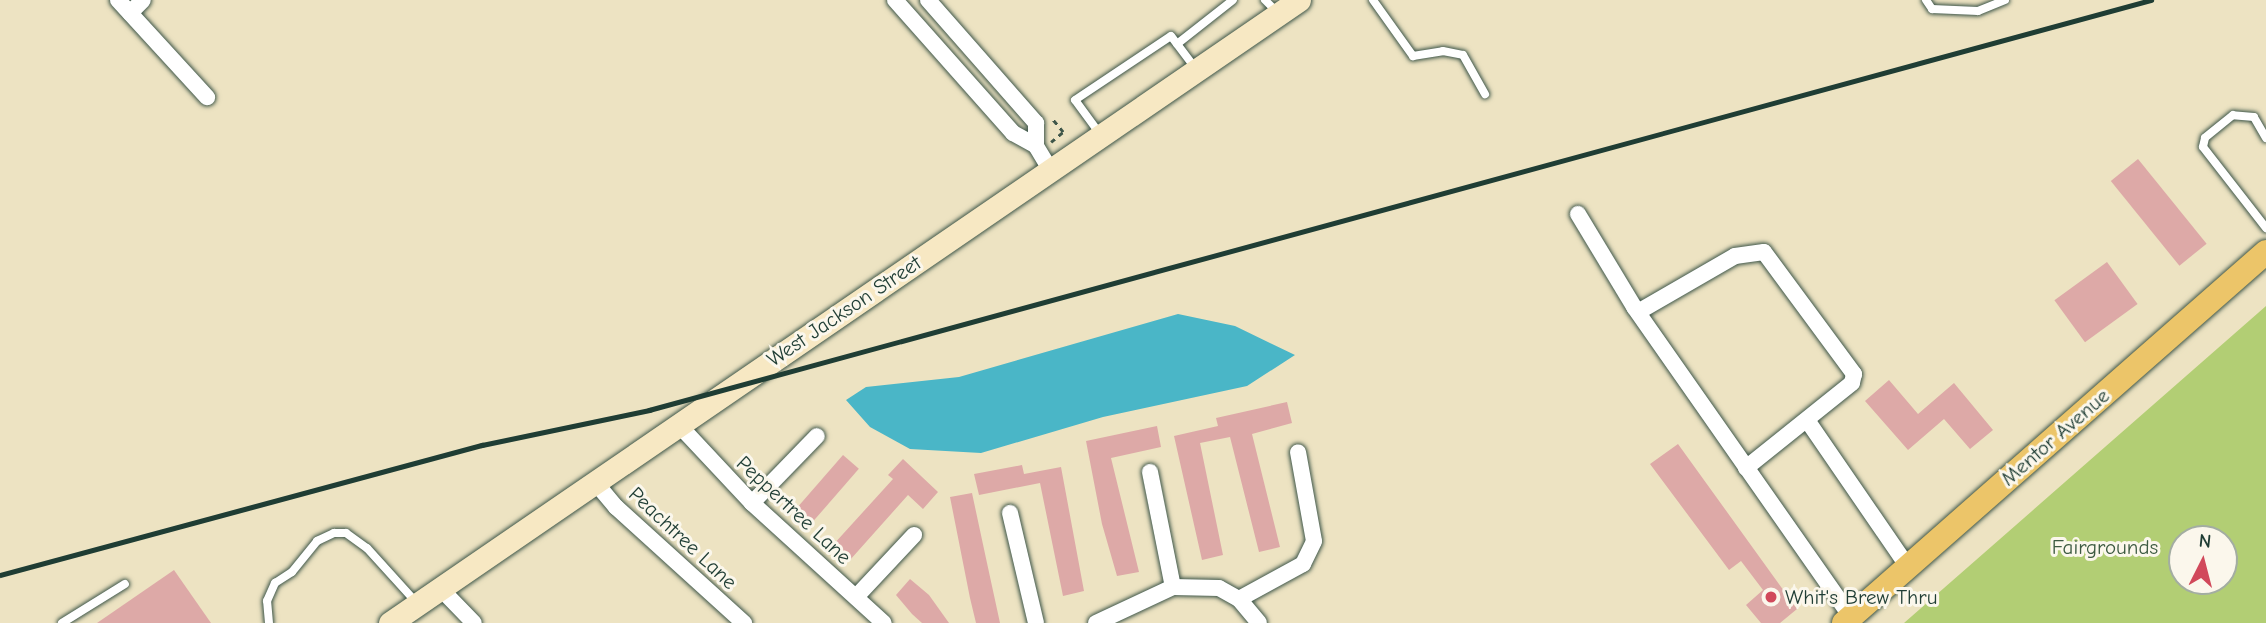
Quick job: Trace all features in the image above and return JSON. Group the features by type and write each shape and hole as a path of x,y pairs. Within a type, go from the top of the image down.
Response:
{"main road":[{"name":"Mentor Avenue","path":"1848,620 2266,252"}],"street":[{"path":"118,0 206,97"},
{"path":"130,13 144,0"},
{"path":"895,0 1013,133 1036,146 1051,171"},
{"path":"928,0 1036,122 1036,146"},
{"name":"West Jackson Street","path":"390,623 1197,71 1272,7 1299,0"},
{"path":"1578,214 1638,312 1848,620"},
{"path":"1638,312 1735,256 1764,252 1854,374 1852,383 1746,468"},
{"path":"1807,420 1908,567"},
{"name":"Peppertree Lane","path":"678,424 752,503 884,623"},
{"path":"752,503 817,436"},
{"path":"1239,599 1303,564 1311,555 1314,541 1298,452"},
{"path":"1150,472 1173,587"},
{"name":"Peachtree Lane","path":"595,482 616,507 744,623"},
{"path":"1010,513 1036,623"},
{"path":"856,597 914,535"},
{"path":"1096,623 1173,587 1219,588 1239,599 1259,623"},
{"path":"442,589 474,623"}],"lane":[{"path":"1177,44 1233,0"},
{"path":"1374,0 1413,56 1443,51 1463,55 1485,94"},
{"path":"1926,0 1932,9 1978,11 2005,0"},
{"path":"1101,136 1075,100 1171,36 1197,71"},
{"path":"2266,138 2254,117 2233,115 2206,138 2203,147 2266,228"},
{"path":"269,623 267,601 275,583 292,572 317,541 334,533 346,533 366,548 418,604"},
{"path":"62,623 125,584"}],"green space":[{"name":"Fairgrounds","path":"2266,306 2266,623 1904,623"}],"water":[{"path":"1178,314 1235,326 1295,355 1247,386 1103,417 981,453 910,449 870,427 846,400 866,387 959,377"}],"building":[{"path":"2138,159 2207,244 2179,266 2111,181"},
{"path":"2107,262 2138,304 2085,342 2054,300"},
{"path":"1889,380 1918,414 1954,383 1993,430 1970,449 1944,419 1908,450 1865,401"},
{"path":"1287,402 1292,423 1252,434 1280,547 1259,552 1230,437 1200,443 1223,555 1202,560 1174,436 1218,426 1216,418"},
{"path":"1157,426 1161,447 1111,458 1139,572 1117,576 1102,524 1086,441"},
{"path":"1678,444 1797,609 1780,623 1761,623 1746,605 1763,590 1741,561 1729,570 1650,464"},
{"path":"843,455 859,469 812,523 796,509"},
{"path":"903,459 938,492 923,509 908,495 850,560 833,545 893,479 888,475"},
{"path":"1022,465 1024,474 1061,467 1084,591 1063,596 1040,483 979,495 974,474"},
{"path":"972,493 1000,623 976,623 970,598 950,497"},
{"path":"174,570 211,623 97,623"},
{"path":"910,579 929,595 949,623 922,623 912,614 896,595"}],"railway":[{"path":"0,575 482,445 649,410 2151,0"}],"place":[{"name":"Whit's Brew Thru","path":"1771,597"}]}
